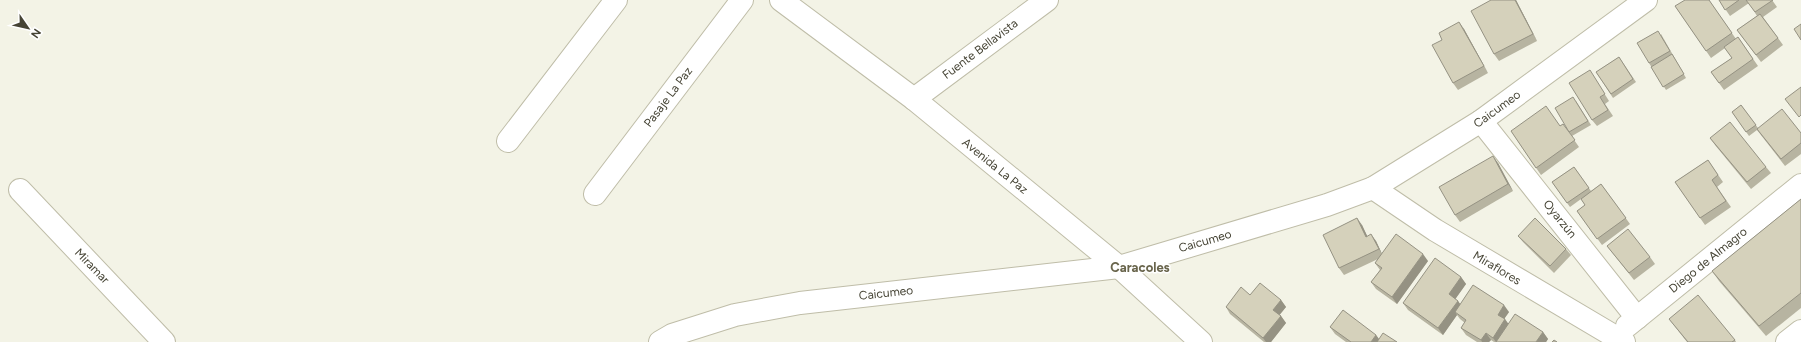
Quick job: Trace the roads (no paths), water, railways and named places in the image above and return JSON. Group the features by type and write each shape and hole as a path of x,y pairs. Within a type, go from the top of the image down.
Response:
{"street":[{"path":"508,141 616,0"},
{"name":"Pasaje La Paz","path":"595,194 742,0"},
{"name":"Avenida La Paz","path":"781,0 914,99 1119,267 1194,340"},
{"name":"Fuente Bellavista","path":"914,99 1047,0"},
{"name":"Caicumeo","path":"668,340 735,315 800,303 1119,267 1327,205 1374,188 1481,121 1646,0"},
{"name":"Oyarzún","path":"1481,121 1637,318"},
{"name":"Diego de Almagro","path":"1620,339 1637,318 1801,185"},
{"name":"Miraflores","path":"1374,188 1435,230 1620,339"},
{"name":"Miramar","path":"20,190 164,342"},
{"path":"1787,342 1801,331"}],"district":[{"name":"Caracoles","path":"1140,267"}]}
